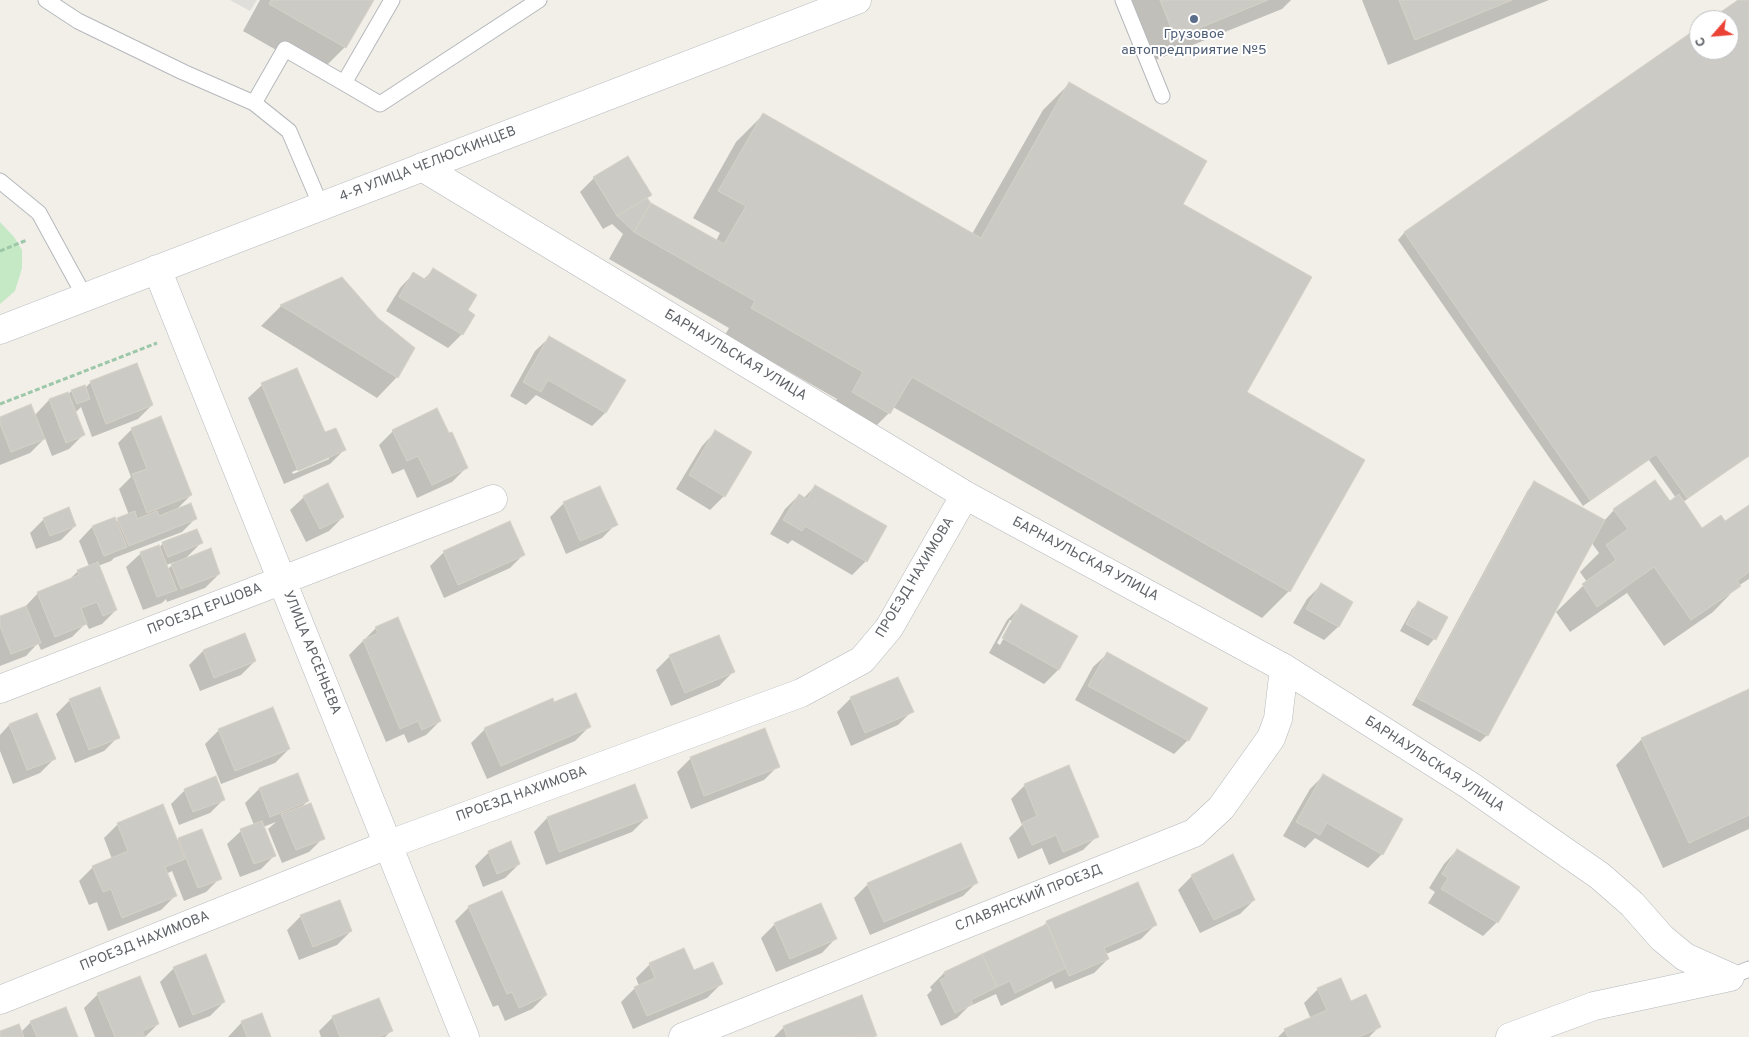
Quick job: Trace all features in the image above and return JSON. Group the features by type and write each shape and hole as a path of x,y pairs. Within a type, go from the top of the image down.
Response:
{"street":[{"name":"4-Я УЛИЦА ЧЕЛЮСКИНЦЕВ","path":"0,330 857,0"},
{"name":"БАРНАУЛЬСКАЯ УЛИЦА","path":"422,167 965,495 1284,668 1469,785 1600,876 1632,904 1662,938 1685,957 1739,973"},
{"name":"УЛИЦА АРСЕНЬЕВА","path":"157,269 465,1037"},
{"name":"ПРОЕЗД НАХИМОВА","path":"0,1000 388,845 801,693 862,660 889,628 965,495"},
{"name":"ПРОЕЗД ЕРШОВА","path":"0,689 493,499"},
{"name":"СЛАВЯНСКИЙ ПРОЕЗД","path":"683,1037 1194,833 1221,808 1271,738 1278,719 1284,668"},
{"path":"1510,1037 1594,1006 1739,973"}],"lane":[{"path":"46,0 78,21 183,72 254,103 289,131 321,206"},
{"path":"344,83 392,0"},
{"path":"254,103 285,49 380,104 539,0"},
{"path":"1123,0 1162,96"},
{"path":"0,181 39,213 85,297"}],"path":[{"path":"0,251 49,232"},
{"path":"0,404 183,333"}],"shaded area":[{"path":"230,0 257,0 250,11"}],"green space":[{"path":"0,222 14,237 22,250 22,268 15,291 0,304"}],"building":[{"path":"271,0 374,0 346,48 269,4"},
{"name":"Грузовое автопредприятие №5","path":"1160,0 1268,0 1175,38"},
{"path":"1399,0 1512,0 1415,40"},
{"path":"1738,0 1749,0 1749,456 1687,498 1656,454 1590,500 1404,232 1689,34 1689,60 1739,60 1739,10 1724,10"},
{"path":"1069,82 1207,161 1183,204 1312,277 1247,392 1365,460 1290,592 912,377 890,414 852,392 863,372 751,308 755,301 634,232 651,203 724,244 746,206 718,191 763,113 981,238"},
{"path":"628,156 652,195 617,216 593,177"},
{"path":"647,198 651,203 634,232 617,216"},
{"path":"433,268 477,295 468,310 475,315 463,335 399,297 413,272 426,280"},
{"path":"342,277 378,318 415,348 398,378 280,305"},
{"path":"549,336 626,380 606,413 548,380 541,392 523,382"},
{"path":"137,363 153,405 106,424 90,381"},
{"path":"297,368 325,432 336,428 346,450 298,471 261,383"},
{"path":"85,385 90,399 77,404 71,390"},
{"path":"68,392 85,435 66,443 49,399"},
{"path":"31,404 45,439 11,452 0,424 0,417"},
{"path":"437,408 449,433 452,432 468,468 432,485 418,456 407,461 392,430"},
{"path":"161,416 192,495 147,513 132,474 147,469 131,428"},
{"path":"715,430 752,452 725,497 689,475"},
{"path":"1655,480 1670,501 1679,494 1702,528 1721,515 1725,521 1749,505 1749,572 1737,581 1741,586 1691,620 1654,567 1597,607 1582,584 1616,560 1606,545 1628,529 1613,509"},
{"path":"1534,481 1605,520 1488,736 1417,698"},
{"path":"328,483 344,517 320,529 303,496"},
{"path":"815,485 887,526 867,562 805,526 802,531 783,520 799,494 807,499"},
{"path":"600,486 618,525 580,541 563,502"},
{"path":"191,503 197,519 129,546 117,518 135,511 137,519 157,511 159,516"},
{"path":"69,507 76,526 50,536 43,518"},
{"path":"115,517 127,547 104,556 92,526"},
{"path":"510,521 525,555 458,585 443,551"},
{"path":"197,529 203,543 168,557 162,542"},
{"path":"159,545 177,590 157,597 140,552"},
{"path":"211,548 220,574 181,589 171,564"},
{"path":"98,562 117,610 103,616 97,602 81,608 87,624 55,637 37,592 79,575 77,570"},
{"path":"1321,583 1353,602 1339,627 1306,609"},
{"path":"1418,601 1448,617 1436,640 1406,624"},
{"path":"1021,604 1078,636 1059,670 1002,638"},
{"path":"26,606 41,643 11,654 0,626 0,616"},
{"path":"398,617 441,721 422,730 418,721 400,729 363,640 378,633 375,627"},
{"path":"245,633 256,661 214,678 203,650"},
{"path":"719,635 735,672 685,693 669,655"},
{"path":"1107,652 1208,708 1189,741 1088,686"},
{"path":"898,677 914,712 865,733 850,697"},
{"path":"100,687 120,738 89,750 69,699"},
{"path":"1749,689 1749,815 1689,843 1641,738"},
{"path":"576,693 591,727 501,766 484,728 553,698 554,702"},
{"path":"273,707 290,749 235,771 218,729"},
{"path":"37,713 56,759 27,770 9,724"},
{"path":"765,728 780,767 704,796 690,757"},
{"path":"1069,765 1099,837 1063,852 1056,835 1032,845 1022,823 1037,816 1024,784"},
{"path":"298,773 309,801 270,817 259,788"},
{"path":"1323,774 1403,819 1383,855 1327,823 1320,835 1296,822"},
{"path":"216,776 225,800 193,812 184,789"},
{"path":"635,784 648,818 559,852 547,817"},
{"path":"311,803 325,839 296,850 281,814"},
{"path":"163,804 185,859 165,867 177,896 122,918 111,889 103,892 92,866 128,851 117,823"},
{"path":"262,821 276,856 254,864 240,829"},
{"path":"202,829 222,879 198,888 178,838"},
{"path":"511,841 520,864 497,874 488,851"},
{"path":"961,843 978,883 884,922 867,883"},
{"path":"1457,849 1520,887 1498,923 1441,889 1448,878 1442,874"},
{"path":"1233,854 1255,900 1214,920 1191,875"},
{"path":"1138,882 1157,925 1104,948 1109,959 1069,976 1046,921"},
{"path":"502,891 547,995 519,1008 512,992 507,994 468,906"},
{"path":"340,900 352,931 313,947 300,915"},
{"path":"821,903 837,939 790,959 774,923"},
{"path":"1047,924 1066,968 1015,993 1010,981 997,987 982,954"},
{"path":"684,948 694,970 713,962 723,984 647,1016 634,987 655,978 649,963"},
{"path":"206,954 225,1002 193,1015 173,967"},
{"path":"982,954 997,987 971,1000 973,1004 955,1013 940,980 946,977 944,972"},
{"path":"140,976 159,1024 142,1031 145,1037 115,1037 97,993"},
{"path":"1341,978 1351,1001 1366,994 1381,1027 1359,1037 1288,1037 1284,1029 1327,1010 1317,988"},
{"path":"862,995 877,1036 787,1037 783,1026"},
{"path":"379,998 393,1031 378,1037 340,1037 332,1016"},
{"path":"66,1007 78,1037 37,1037 30,1021"},
{"path":"262,1013 271,1037 247,1037 241,1021"},
{"path":"19,1024 24,1037 0,1037 0,1031"}],"place":[{"name":"Грузовое автопредприятие №5","path":"1194,19"}]}
